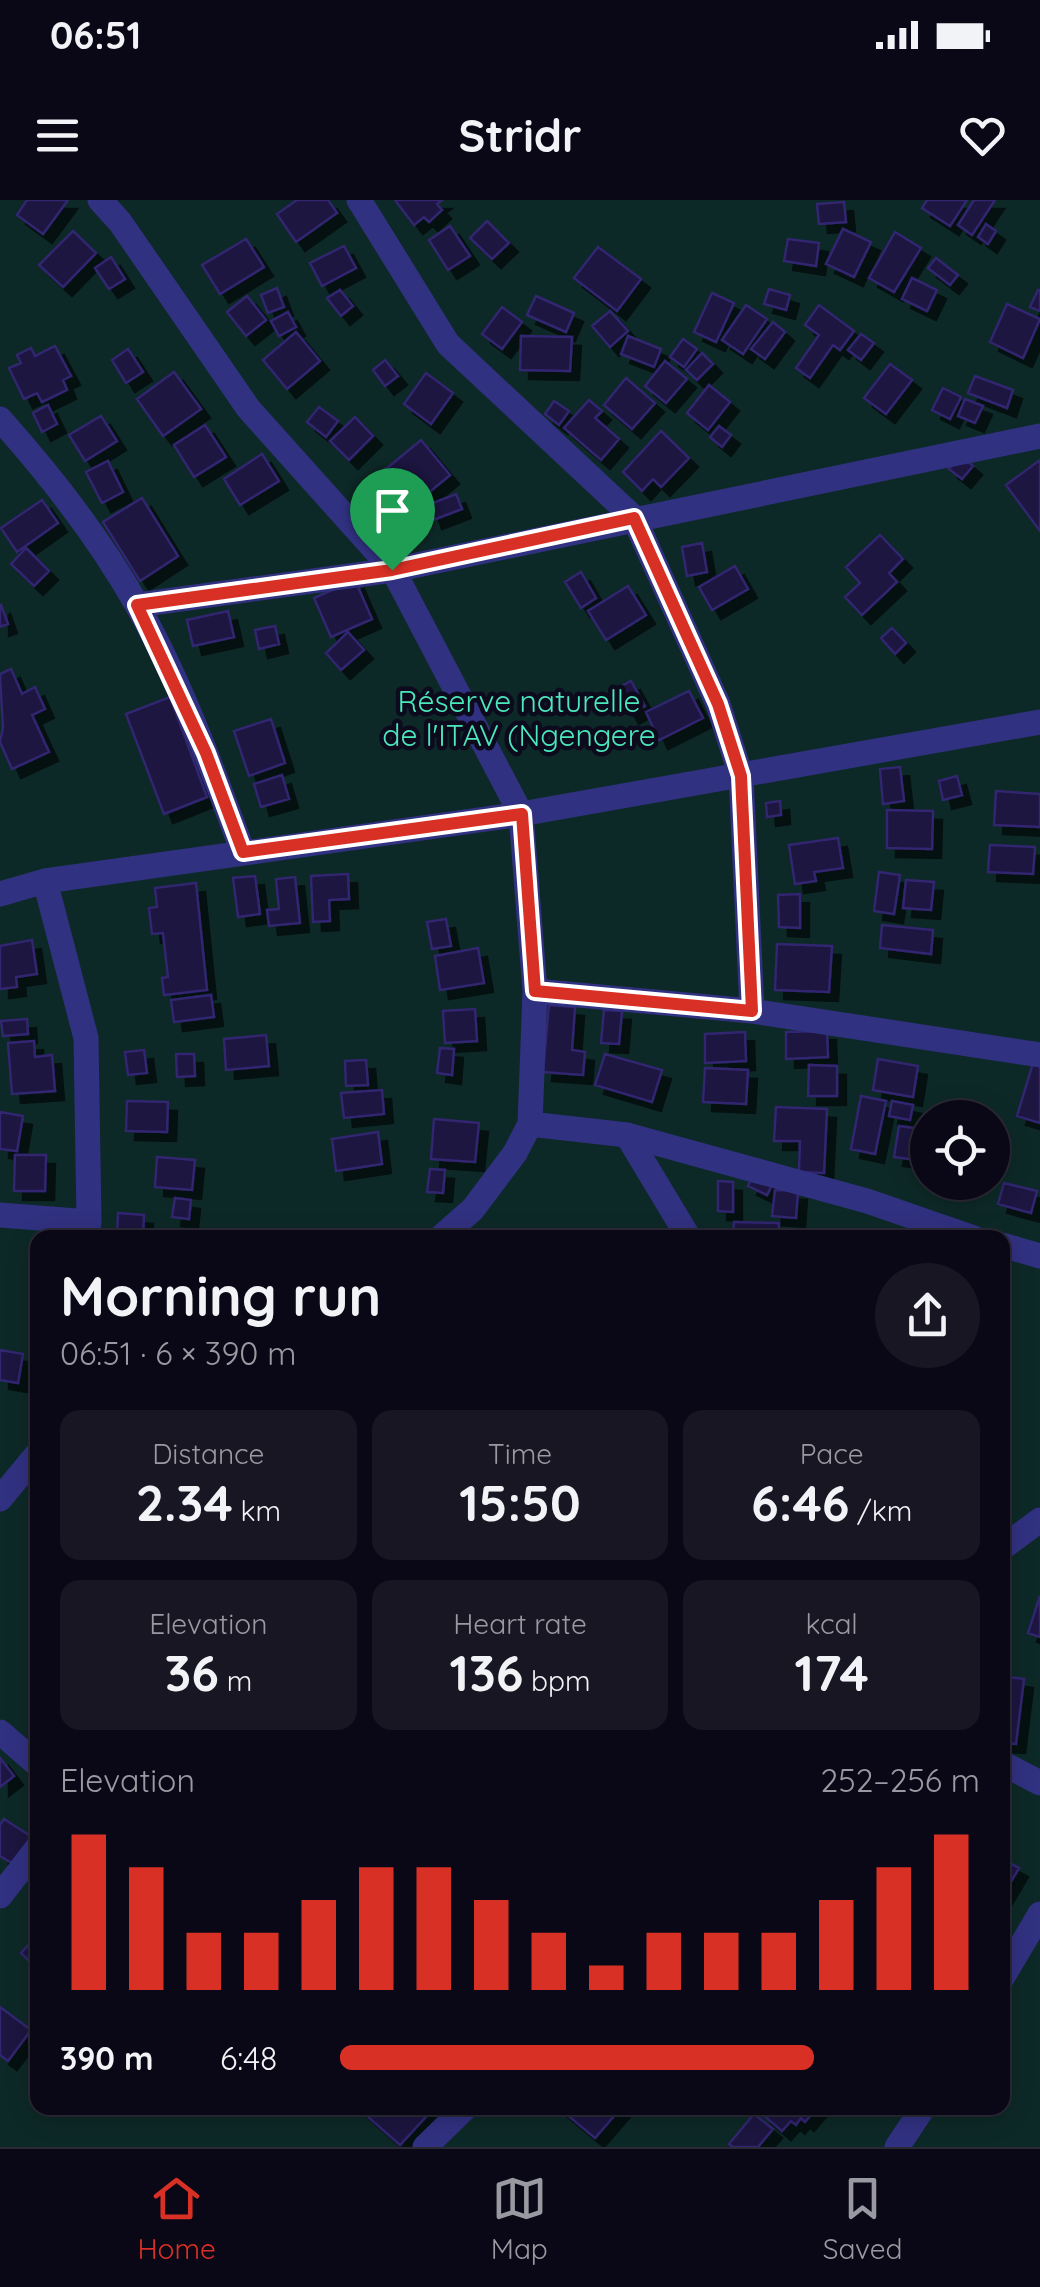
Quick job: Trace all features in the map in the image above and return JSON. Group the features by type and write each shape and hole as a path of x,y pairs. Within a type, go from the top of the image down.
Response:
{"street":[{"path":"100,200 120,222 248,408 392,570 522,814 535,991 530,1124 515,1153 473,1209 449,1230"},
{"path":"359,200 448,344 634,518 718,704 741,776 752,1011"},
{"path":"0,419 83,523 137,605 206,753 243,852"},
{"path":"137,605 392,570 1040,436"},
{"path":"0,894 45,880 522,814 1040,722"},
{"path":"0,1215 88,1230 86,1038 45,880"},
{"path":"535,991 752,1011 1040,1055"},
{"path":"530,1124 627,1135 868,1202 950,1230"},
{"path":"627,1135 684,1230"},
{"path":"1010,1248 1040,1256"},
{"path":"0,1499 30,1463"},
{"path":"1010,1542 1040,1520"},
{"path":"0,1732 30,1758"},
{"path":"1010,1767 1040,1783"},
{"path":"0,1896 30,1858"},
{"path":"1010,1965 1040,1914"},
{"path":"425,2147 454,2115"},
{"path":"897,2147 918,2115"}],"green space":[{"name":"Réserve naturelle de l'ITAV (Ngengere","path":"0,200 1040,200 1040,2147 0,2147"}],"building":[{"path":"27,200 68,200 43,234 17,215"},
{"path":"297,200 328,200 337,213 296,242 277,214"},
{"path":"395,200 442,200 437,204 442,210 429,222 424,217 414,225"},
{"path":"927,200 967,200 950,226 922,208"},
{"path":"974,200 995,200 972,235 958,225"},
{"path":"844,202 846,222 819,224 817,204"},
{"path":"487,221 509,243 492,259 470,238"},
{"path":"986,224 996,231 988,244 978,237"},
{"path":"450,226 470,256 448,270 429,240"},
{"path":"843,229 871,242 854,277 826,264"},
{"path":"73,231 96,253 63,287 39,265"},
{"path":"895,232 921,248 894,292 869,278"},
{"path":"246,239 264,267 220,294 202,265"},
{"path":"788,239 819,243 816,266 784,261"},
{"path":"344,246 356,268 322,286 310,263"},
{"path":"598,247 641,279 617,311 574,278"},
{"path":"111,257 125,279 109,289 95,268"},
{"path":"936,258 958,275 950,285 928,268"},
{"path":"912,278 937,290 927,311 902,299"},
{"path":"277,288 284,307 268,313 261,295"},
{"path":"769,289 790,295 786,310 764,304"},
{"path":"340,290 353,306 341,316 327,298"},
{"path":"1040,290 1040,311 1030,307"},
{"path":"712,293 734,303 716,342 694,332"},
{"path":"247,296 266,320 246,336 227,312"},
{"path":"536,296 574,313 566,332 527,315"},
{"path":"1007,304 1040,319 1023,358 990,342"},
{"path":"746,305 767,319 743,354 722,340"},
{"path":"819,305 854,331 840,350 833,345 810,378 796,368 819,335 805,325"},
{"path":"502,307 522,322 502,349 482,334"},
{"path":"610,311 628,331 610,347 592,326"},
{"path":"288,312 296,327 279,336 271,321"},
{"path":"773,322 785,332 765,359 751,349"},
{"path":"296,332 320,361 287,389 263,360"},
{"path":"861,334 874,343 861,360 848,350"},
{"path":"521,336 572,337 570,371 520,370"},
{"path":"628,336 661,349 654,367 621,354"},
{"path":"683,339 697,349 684,367 670,357"},
{"path":"55,346 71,376 63,380 67,390 42,402 37,393 24,399 9,368 21,363 17,355 31,348 35,356"},
{"path":"128,349 143,372 126,383 112,360"},
{"path":"702,353 713,364 697,380 686,370"},
{"path":"385,360 398,376 385,386 373,370"},
{"path":"665,361 687,379 666,403 645,386"},
{"path":"890,364 912,380 886,414 864,398"},
{"path":"174,372 201,409 163,436 137,399"},
{"path":"426,373 453,393 431,424 404,404"},
{"path":"975,376 1013,390 1007,408 968,393"},
{"path":"626,378 655,403 632,429 604,405"},
{"path":"709,385 730,402 708,430 687,413"},
{"path":"943,388 961,397 950,419 932,410"},
{"path":"965,399 983,406 975,423 958,416"},
{"path":"589,400 602,411 595,418 619,439 601,460 564,428"},
{"path":"554,401 569,411 559,425 545,414"},
{"path":"48,405 57,424 42,432 33,413"},
{"path":"319,407 338,421 326,437 307,422"},
{"path":"101,416 117,441 85,461 69,435"},
{"path":"355,417 373,436 349,460 330,441"},
{"path":"205,425 226,457 194,477 174,445"},
{"path":"719,426 731,435 722,447 710,437"},
{"path":"661,431 689,458 661,487 653,479 642,491 623,472"},
{"path":"421,440 450,475 409,509 380,474"},
{"path":"262,454 279,481 240,505 224,479"},
{"path":"960,455 973,466 962,479 949,469"},
{"path":"1040,460 1040,531 1006,485"},
{"path":"108,461 123,492 102,503 86,472"},
{"path":"456,494 462,509 433,520 428,505"},
{"path":"142,498 178,556 140,581 103,522"},
{"path":"42,500 58,523 17,552 1,528"},
{"path":"880,535 903,559 889,573 897,582 862,615 845,597 860,583 846,567"},
{"path":"702,543 707,572 687,576 682,547"},
{"path":"26,548 49,571 34,586 11,564"},
{"path":"735,566 748,589 712,610 699,587"},
{"path":"581,572 596,598 581,608 565,582"},
{"path":"355,580 372,619 331,637 314,598"},
{"path":"628,586 646,615 606,640 588,611"},
{"path":"0,606 8,624 0,627"},
{"path":"228,611 234,637 193,646 187,620"},
{"path":"275,626 279,644 259,649 255,630"},
{"path":"892,628 906,643 895,654 881,638"},
{"path":"348,632 364,650 341,670 326,653"},
{"path":"11,669 22,694 35,687 45,709 32,715 49,752 12,769 0,742 0,674"},
{"path":"631,681 645,706 630,715 616,689"},
{"path":"689,691 703,718 659,740 646,712"},
{"path":"170,697 207,797 164,814 126,714"},
{"path":"271,719 285,763 249,776 234,731"},
{"path":"900,767 904,801 883,804 880,769"},
{"path":"282,775 289,799 261,807 254,784"},
{"path":"957,776 962,795 943,800 939,781"},
{"path":"996,791 1040,794 1040,827 994,825"},
{"path":"780,801 781,815 767,817 766,803"},
{"path":"887,810 933,811 932,849 887,848"},
{"path":"838,838 843,868 814,872 816,881 795,884 789,845"},
{"path":"990,845 1035,847 1033,874 988,872"},
{"path":"879,872 900,875 894,914 874,911"},
{"path":"348,874 349,899 329,900 330,921 313,922 311,876"},
{"path":"255,876 260,914 238,917 233,878"},
{"path":"295,877 300,923 269,926 267,910 279,909 276,879"},
{"path":"906,880 934,882 931,910 903,908"},
{"path":"196,883 207,990 164,995 162,978 168,977 163,933 152,934 149,908 157,907 155,888"},
{"path":"800,894 800,928 779,927 778,895"},
{"path":"446,919 451,946 432,949 427,922"},
{"path":"882,925 933,930 931,954 880,948"},
{"path":"32,940 37,974 16,977 17,987 0,989 0,946"},
{"path":"777,944 832,946 829,992 775,990"},
{"path":"478,948 484,983 440,990 435,956"},
{"path":"211,995 214,1017 174,1022 171,1000"},
{"path":"549,1005 575,1007 572,1050 585,1052 583,1075 543,1072"},
{"path":"475,1009 477,1041 445,1043 443,1011"},
{"path":"604,1010 622,1011 619,1044 601,1043"},
{"path":"27,1019 28,1034 3,1036 1,1021"},
{"path":"827,1031 828,1057 786,1059 786,1032"},
{"path":"745,1032 746,1061 705,1063 705,1034"},
{"path":"266,1035 269,1066 226,1070 224,1039"},
{"path":"34,1041 35,1057 52,1055 55,1091 12,1094 8,1043"},
{"path":"440,1048 454,1049 452,1075 437,1073"},
{"path":"144,1050 147,1073 128,1075 125,1052"},
{"path":"176,1054 194,1054 195,1076 177,1077"},
{"path":"605,1054 662,1070 652,1102 595,1085"},
{"path":"878,1059 918,1066 913,1097 873,1090"},
{"path":"366,1060 368,1085 346,1086 345,1061"},
{"path":"1034,1060 1040,1062 1040,1123 1017,1116"},
{"path":"809,1065 837,1066 837,1096 808,1096"},
{"path":"705,1068 748,1070 746,1104 703,1102"},
{"path":"382,1090 384,1114 344,1118 341,1093"},
{"path":"861,1096 886,1101 875,1154 851,1149"},
{"path":"127,1101 168,1102 167,1132 126,1131"},
{"path":"892,1101 910,1104 910,1120 889,1116"},
{"path":"776,1107 827,1109 824,1173 799,1172 800,1141 774,1141"},
{"path":"0,1112 23,1116 17,1151 0,1149"},
{"path":"434,1119 479,1123 475,1162 431,1159"},
{"path":"899,1126 910,1127 910,1159 894,1157"},
{"path":"378,1132 382,1164 336,1171 332,1139"},
{"path":"15,1155 46,1155 45,1191 14,1191"},
{"path":"157,1157 195,1160 192,1190 155,1187"},
{"path":"430,1169 445,1170 443,1193 427,1192"},
{"path":"754,1173 773,1183 767,1195 748,1186"},
{"path":"718,1181 733,1182 733,1212 718,1211"},
{"path":"1010,1184 1037,1191 1031,1213 998,1204 999,1200 1010,1200"},
{"path":"775,1190 798,1191 796,1218 772,1216"},
{"path":"175,1198 191,1200 189,1219 172,1217"},
{"path":"118,1213 144,1215 143,1230 117,1230"},
{"path":"734,1222 779,1223 779,1230 734,1230"},
{"path":"0,1350 23,1354 18,1383 0,1380"},
{"path":"1040,1596 1040,1637 1028,1633"},
{"path":"1010,1677 1024,1679 1016,1744 1010,1744"},
{"path":"0,1758 14,1776 0,1787"},
{"path":"4,1819 30,1836 30,1846 17,1866 0,1856 0,1825"},
{"path":"1010,1863 1019,1868 1010,1883"},
{"path":"30,1943 30,1962 21,1953"},
{"path":"0,2007 30,2031 8,2061 0,2055"},
{"path":"366,2115 428,2115 400,2145"},
{"path":"567,2115 615,2115 595,2138"},
{"path":"753,2115 773,2129 758,2147 729,2144"},
{"path":"763,2115 811,2115 805,2122 801,2118 796,2125 791,2121 782,2131"}],"route":[{"path":"634,518 718,704 741,776 752,1011 535,991 522,814 243,852 206,753 137,605 392,570 634,518"}]}
